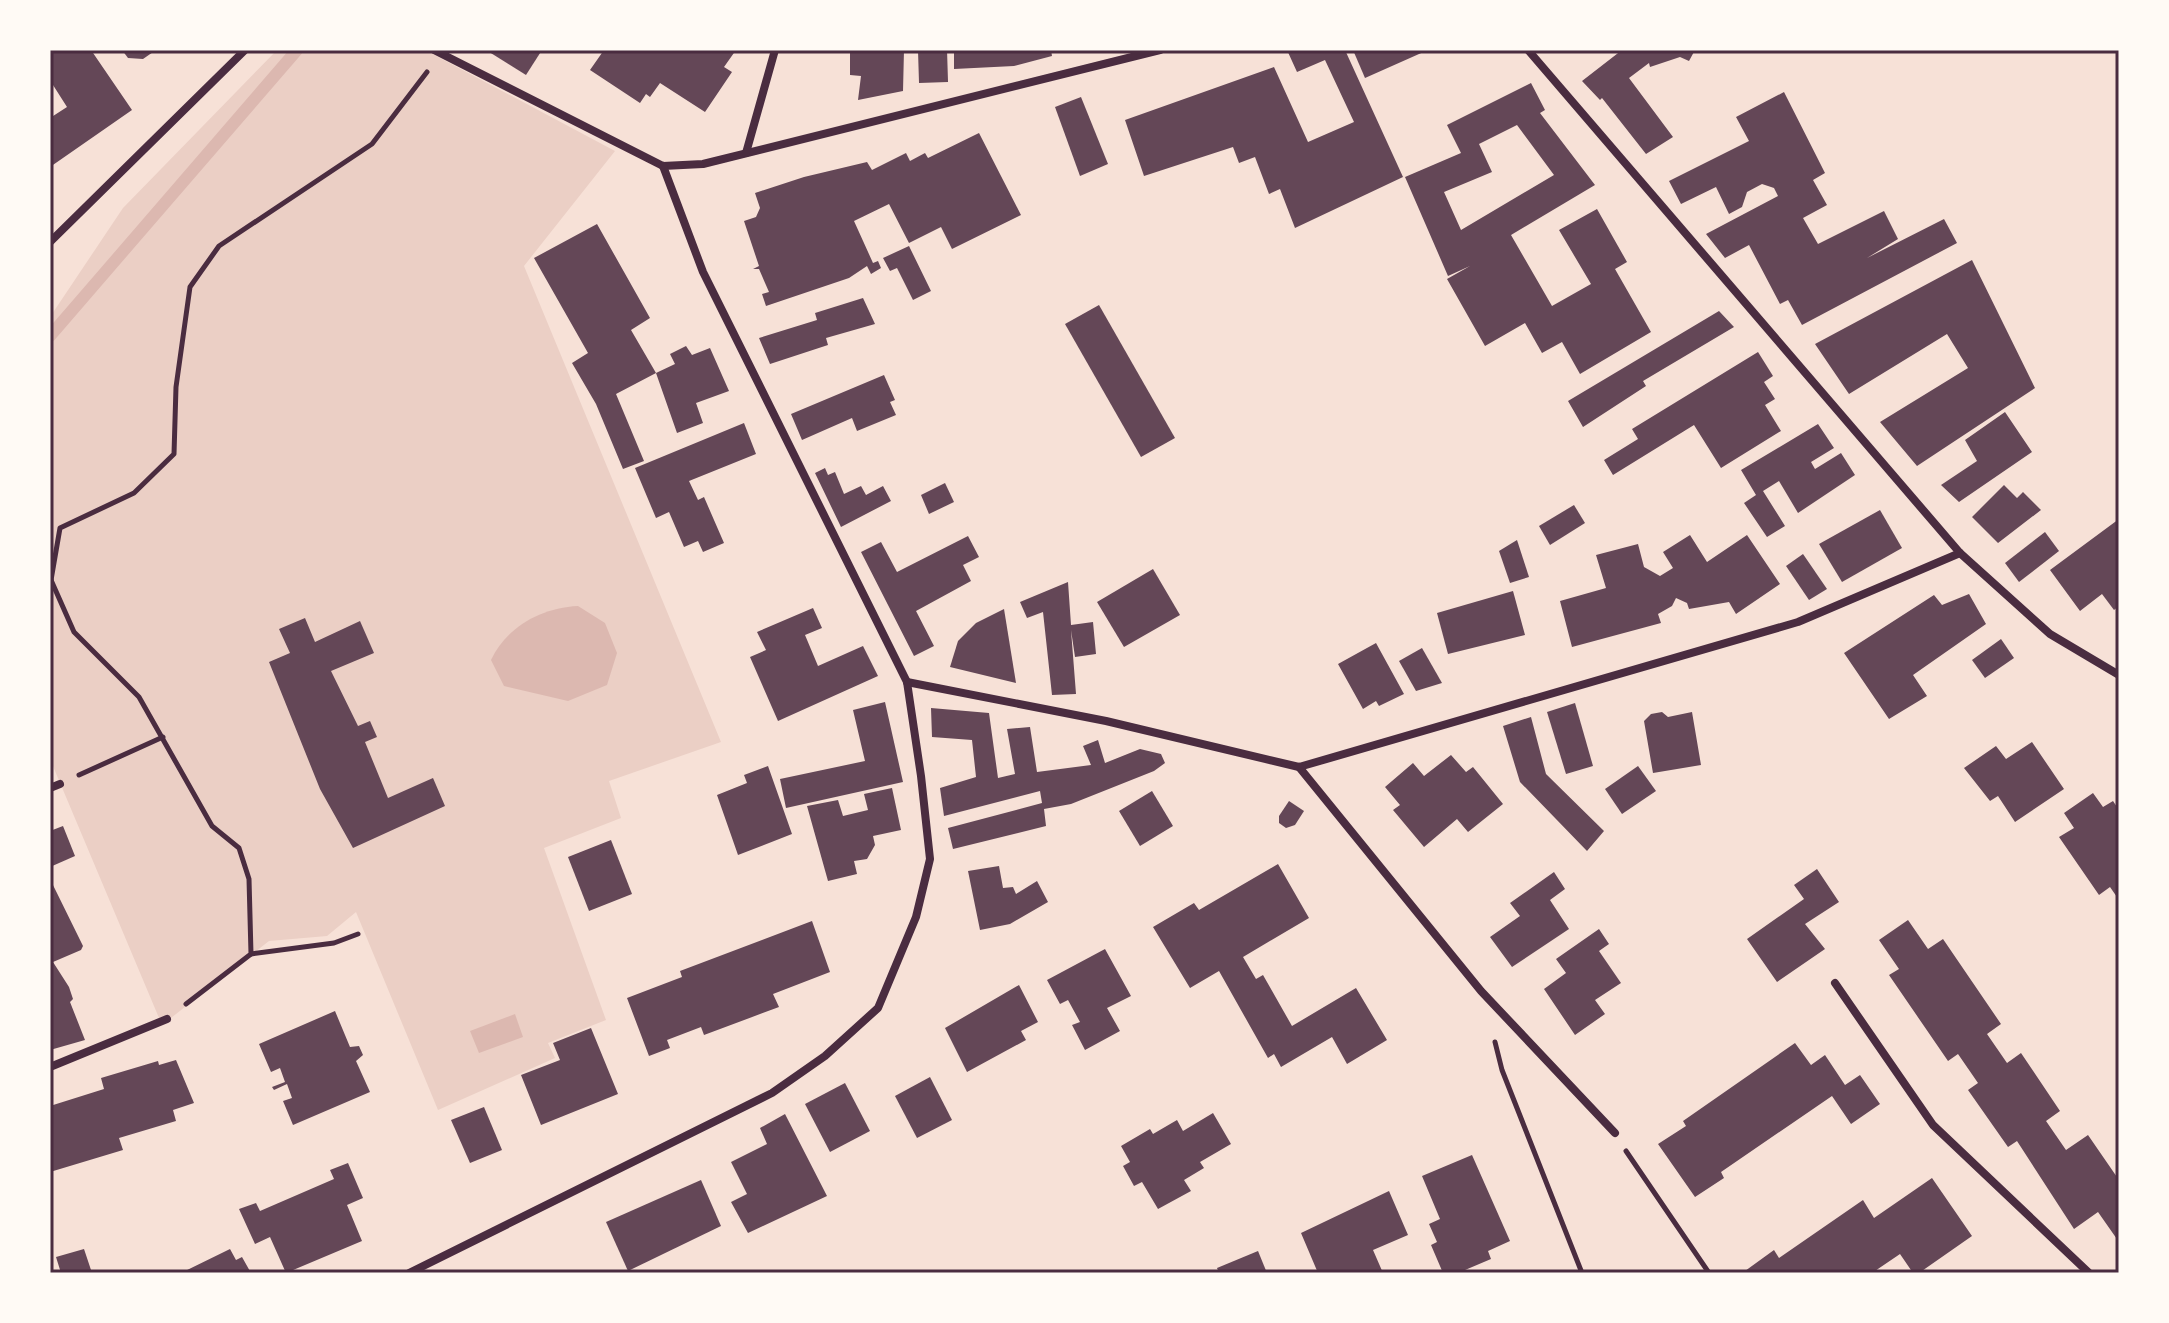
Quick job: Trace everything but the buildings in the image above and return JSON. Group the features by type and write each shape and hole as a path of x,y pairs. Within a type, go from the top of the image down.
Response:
{"street":[{"path":"50,242 245,50"},
{"path":"746,153 775,50"},
{"path":"437,52 663,166 703,164 1160,50"},
{"path":"1528,50 1960,553 2050,634 2119,675"},
{"path":"409,1273 772,1093 825,1056 878,1008 916,917 930,859 907,682 703,272 663,166"},
{"path":"907,682 1106,721 1299,767 1798,622 1960,553"},
{"path":"1299,767 1481,991 1615,1133"},
{"path":"50,788 60,784"},
{"path":"1835,983 1933,1125 2089,1273"},
{"path":"50,1067 167,1019"}],"path":[{"path":"251,954 249,879 239,848 212,826 139,697 74,632 50,580 60,528 134,493 174,454 176,387 190,287 219,246 372,144 437,52"},
{"path":"90,770 163,737"},
{"path":"167,1019 251,954 334,943 358,934"},
{"path":"1481,991 1502,1070 1582,1273"},
{"path":"1615,1133 1709,1273"}],"shaded area":[{"path":"277,50 425,50 615,151 524,266 721,742 609,781 621,818 544,848 606,1020 548,1043 555,1058 438,1110 356,912 327,936 269,941 162,1025 50,759 50,317 123,208"},
{"path":"578,606 605,623 617,653 607,685 568,701 504,686 491,660 506,638 538,615"},
{"path":"515,1014 523,1037 479,1053 470,1031"}],"waterway":[{"path":"50,336 297,50"}]}
